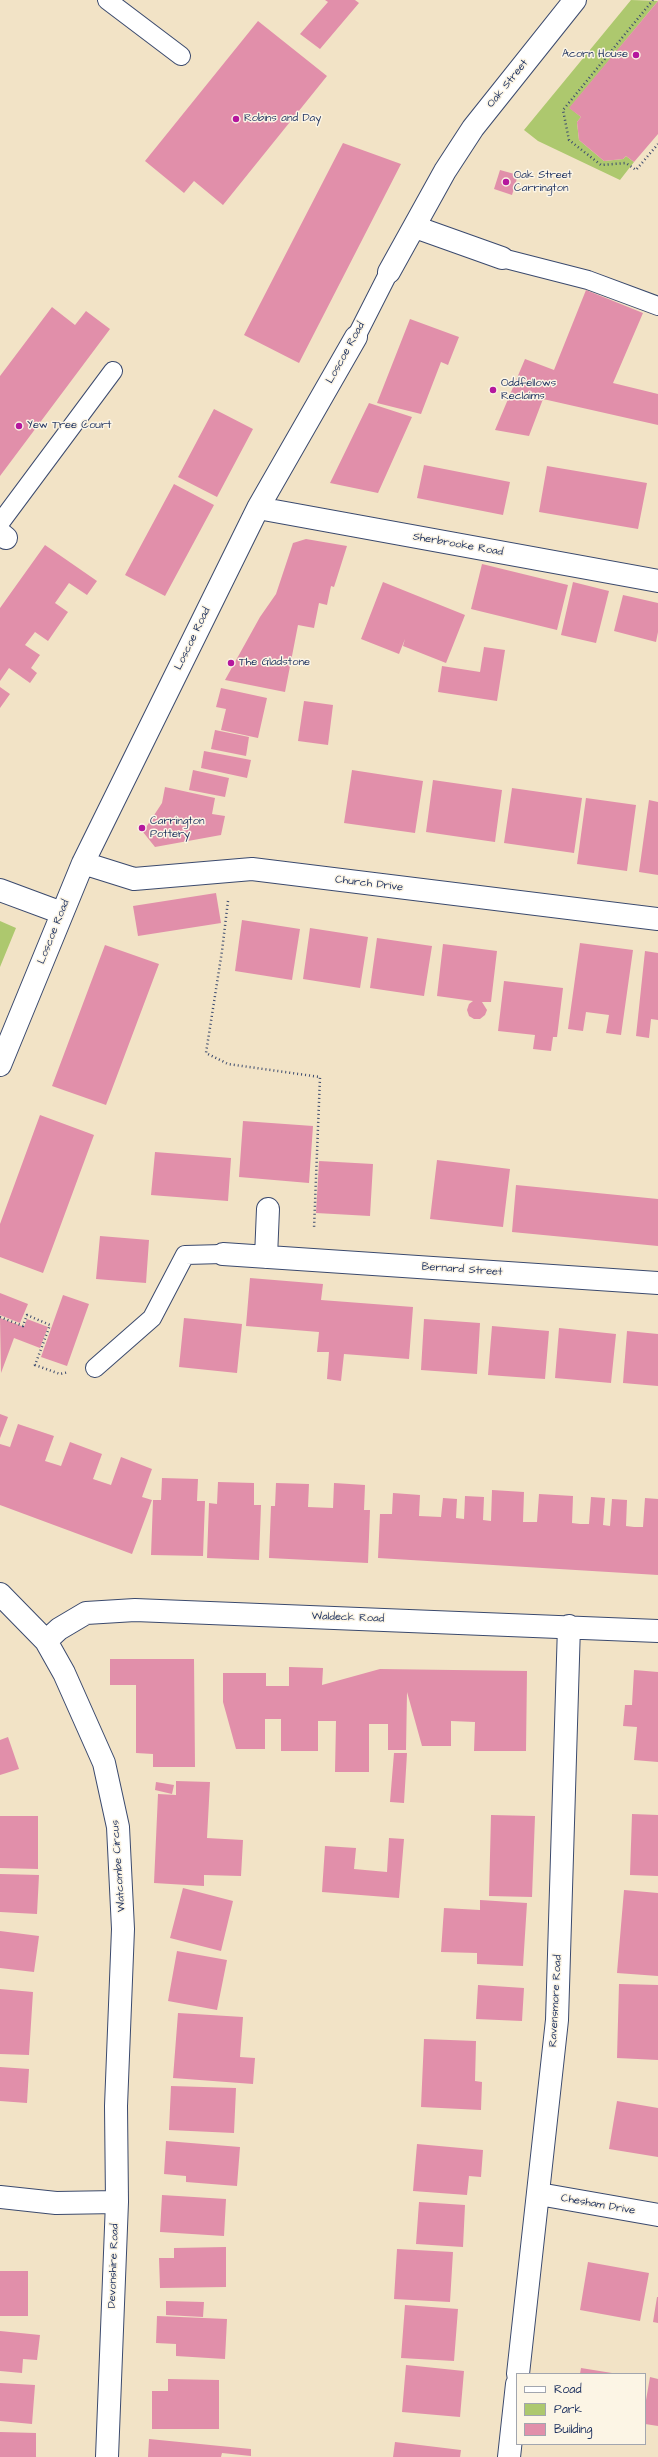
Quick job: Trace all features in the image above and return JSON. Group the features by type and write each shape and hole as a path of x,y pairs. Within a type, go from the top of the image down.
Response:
{"street":[{"name":"Oak Street","path":"445,171 473,128 575,0"},
{"name":"Loscoe Road","path":"389,272 415,228 445,171"},
{"path":"415,228 502,258"},
{"name":"Loscoe Road","path":"0,1065 82,863 258,508 356,337"},
{"name":"Sherbrooke Road","path":"258,508 658,581"},
{"name":"Church Drive","path":"82,863 134,879 159,878 231,869 252,869 658,919"},
{"path":"0,890 62,913"},
{"path":"266,1257 268,1209"},
{"name":"Bernard Street","path":"223,1254 658,1283"},
{"name":"Watcombe Circus","path":"0,1594 46,1641 64,1673 104,1763 118,1827 123,1929 117,2074"},
{"name":"Waldeck Road","path":"46,1641 59,1629 86,1614 135,1610 569,1626 658,1631"},
{"name":"Ravensmore Road","path":"518,2373 557,2020 569,1626"},
{"name":"Devonshire Road","path":"107,2457 117,2202 117,2074"},
{"name":"Chesham Drive","path":"539,2194 658,2215"},
{"path":"0,2197 56,2203 117,2202"},
{"path":"509,2457 516,2393"}],"lane":[{"path":"107,0 181,56"},
{"path":"502,258 588,280 658,306"},
{"name":"Loscoe Road","path":"356,337 389,272"},
{"path":"2,531 113,371"},
{"path":"95,1368 152,1318 185,1255 223,1254"}],"path":[{"path":"652,0 563,110 569,140 601,165 626,163 636,170 658,144"},
{"path":"231,869 222,951 206,1053 228,1064 320,1077 312,1259"},
{"path":"0,1317 23,1326 27,1316 50,1325 35,1365 60,1374 95,1368"}],"green space":[{"path":"631,0 658,1 570,108 581,117 577,122 579,140 604,161 623,159 626,156 634,162 620,180 538,141 524,130"},
{"path":"0,921 16,928 0,967"}],"building":[{"path":"325,0 355,0 359,3 320,49 300,34 328,2"},
{"name":"Acorn House","path":"658,1 658,134 634,162 626,156 623,159 604,161 579,140 577,122 581,117 569,108"},
{"name":"Robins and Day","path":"258,21 327,76 223,205 194,181 184,193 145,161"},
{"path":"343,143 401,164 299,363 244,335"},
{"name":"Oak Street Carrington","path":"500,170 518,175 512,195 494,189"},
{"path":"586,290 643,313 613,383 658,394 658,425 543,399 529,436 495,430 525,359 554,370"},
{"name":"Yew Tree Court","path":"52,307 75,325 86,311 110,329 0,476 0,376"},
{"path":"410,319 459,337 448,365 441,362 421,414 377,403"},
{"path":"369,403 412,417 378,493 330,483"},
{"path":"214,409 253,429 217,497 178,477"},
{"path":"424,465 510,482 503,515 417,498"},
{"path":"547,466 647,483 638,529 539,512"},
{"path":"174,484 214,505 165,596 125,575"},
{"path":"306,539 347,546 334,587 331,586 327,605 319,603 314,628 298,625 285,692 225,680 260,617 276,594 293,543"},
{"path":"45,545 97,581 87,595 69,583 55,603 68,612 48,641 35,632 25,645 40,655 31,668 37,673 30,683 9,668 0,681 0,608"},
{"path":"482,564 568,585 557,630 471,609"},
{"path":"383,582 465,615 446,663 403,646 405,639 399,654 361,639"},
{"path":"573,582 609,591 596,643 561,635"},
{"path":"623,595 658,603 658,632 656,642 614,631"},
{"path":"484,647 505,650 497,701 438,692 442,666 480,672"},
{"path":"0,687 10,694 0,708"},
{"path":"221,688 267,698 258,738 221,730 226,709 216,707"},
{"path":"304,701 333,705 328,745 298,741"},
{"path":"215,730 249,737 246,756 211,749"},
{"path":"204,751 251,760 247,778 201,768"},
{"path":"193,770 229,778 225,797 189,790"},
{"path":"352,770 423,781 415,833 344,823"},
{"path":"433,780 502,790 495,842 426,832"},
{"path":"165,787 215,798 212,814 225,816 221,835 155,847 143,832 162,803"},
{"path":"512,788 582,798 574,853 504,843"},
{"path":"586,798 636,805 627,871 577,864"},
{"path":"649,800 658,802 658,875 639,872"},
{"path":"216,893 221,923 138,936 133,906"},
{"path":"242,920 300,929 292,980 235,971"},
{"path":"310,928 368,937 360,988 303,979"},
{"path":"377,938 432,946 424,996 370,988"},
{"path":"580,943 633,950 621,1035 606,1033 609,1015 586,1012 583,1031 568,1029"},
{"path":"443,944 497,951 491,1002 482,1002 487,1010 485,1015 480,1019 474,1019 469,1016 467,1010 469,1004 473,1001 437,996"},
{"path":"105,945 159,964 106,1105 52,1086"},
{"path":"645,951 658,953 658,1020 651,1019 649,1038 636,1036"},
{"path":"504,981 563,988 557,1037 553,1037 551,1051 533,1049 535,1035 498,1031"},
{"path":"40,1115 94,1135 43,1273 0,1257 0,1224"},
{"path":"243,1121 313,1126 309,1183 239,1177"},
{"path":"155,1152 231,1158 228,1201 151,1195"},
{"path":"437,1160 510,1169 503,1227 430,1219"},
{"path":"319,1161 373,1164 370,1216 316,1213"},
{"path":"516,1185 658,1199 658,1246 512,1232"},
{"path":"100,1236 149,1240 146,1283 96,1279"},
{"path":"250,1278 323,1284 321,1300 413,1307 409,1359 344,1354 341,1381 327,1379 329,1352 317,1352 319,1332 246,1326"},
{"path":"0,1293 28,1304 20,1323 0,1315"},
{"path":"63,1295 89,1304 67,1366 41,1357"},
{"path":"0,1318 24,1327 27,1319 48,1327 40,1348 14,1338 1,1373"},
{"path":"184,1318 242,1324 237,1373 179,1367"},
{"path":"424,1319 480,1323 477,1374 421,1370"},
{"path":"492,1326 549,1331 545,1379 488,1375"},
{"path":"559,1328 616,1334 611,1383 555,1378"},
{"path":"627,1331 658,1334 658,1386 623,1383"},
{"path":"0,1414 8,1417 0,1438"},
{"path":"18,1424 54,1436 45,1461 61,1466 70,1442 102,1454 93,1479 111,1485 121,1457 152,1469 142,1497 152,1500 132,1554 0,1505 0,1444 10,1447"},
{"path":"162,1478 198,1479 197,1501 205,1501 203,1556 151,1555 153,1500 161,1500"},
{"path":"218,1482 254,1483 254,1505 261,1505 259,1560 207,1558 209,1503 217,1504"},
{"path":"276,1483 309,1484 308,1507 333,1508 334,1483 365,1485 364,1510 370,1510 368,1563 269,1558 271,1506 275,1506"},
{"path":"492,1490 524,1492 523,1522 537,1522 539,1494 573,1496 572,1523 580,1524 589,1524 591,1497 605,1498 603,1525 610,1526 612,1499 627,1500 626,1526 643,1527 645,1498 658,1499 658,1575 378,1558 380,1514 392,1514 393,1493 420,1495 419,1516 441,1517 443,1498 457,1499 456,1518 464,1519 465,1496 484,1497 483,1520 491,1521"},
{"path":"110,1659 194,1659 195,1767 153,1767 153,1754 136,1753 136,1685 110,1685"},
{"path":"289,1667 323,1668 322,1685 380,1669 527,1671 526,1751 474,1751 475,1722 451,1721 451,1746 422,1746 407,1692 406,1750 388,1750 388,1724 369,1724 369,1772 335,1772 336,1721 318,1721 318,1751 281,1751 281,1719 265,1719 265,1749 236,1749 223,1702 223,1673 266,1673 266,1686 289,1686"},
{"path":"634,1670 658,1672 658,1762 634,1760 637,1727 623,1726 625,1705 632,1705"},
{"path":"8,1737 19,1769 0,1775 0,1740"},
{"path":"394,1753 407,1753 404,1803 390,1802"},
{"path":"176,1781 210,1782 207,1838 243,1840 241,1876 204,1875 204,1886 154,1883 158,1794 176,1795"},
{"path":"156,1782 174,1785 172,1794 155,1790"},
{"path":"632,1814 658,1815 658,1876 630,1875"},
{"path":"491,1815 535,1816 532,1897 489,1896"},
{"path":"0,1816 38,1816 38,1869 0,1868"},
{"path":"389,1838 404,1839 399,1898 322,1892 325,1846 356,1848 354,1869 387,1872"},
{"path":"0,1874 39,1875 37,1914 0,1912"},
{"path":"183,1888 233,1901 221,1951 170,1938"},
{"path":"624,1890 658,1893 658,1976 617,1973"},
{"path":"480,1900 527,1903 523,1966 477,1964 477,1953 441,1952 444,1908 480,1910"},
{"path":"0,1931 39,1936 34,1972 0,1968"},
{"path":"177,1951 227,1960 217,2010 168,2001"},
{"path":"619,1984 658,1985 658,2060 617,2058"},
{"path":"478,1985 524,1988 522,2021 476,2019"},
{"path":"0,1989 33,1992 29,2055 0,2054"},
{"path":"178,2013 243,2017 240,2057 255,2058 253,2084 173,2078"},
{"path":"424,2039 476,2041 475,2081 482,2082 481,2110 421,2107"},
{"path":"0,2067 29,2069 27,2103 0,2101"},
{"path":"171,2086 236,2088 234,2133 169,2130"},
{"path":"617,2101 658,2108 658,2157 609,2149"},
{"path":"166,2141 240,2147 237,2186 186,2182 186,2176 164,2174"},
{"path":"417,2144 483,2150 481,2177 469,2176 467,2195 413,2191"},
{"path":"162,2195 226,2199 224,2236 160,2232"},
{"path":"419,2202 465,2205 463,2247 416,2244"},
{"path":"226,2247 226,2287 160,2288 159,2258 174,2258 174,2248"},
{"path":"397,2249 453,2252 450,2302 394,2299"},
{"path":"588,2262 649,2273 640,2321 580,2310"},
{"path":"0,2271 28,2271 28,2316 0,2316"},
{"path":"658,2297 658,2323 653,2322"},
{"path":"166,2301 204,2302 203,2317 166,2315"},
{"path":"405,2305 458,2309 454,2361 401,2358"},
{"path":"157,2316 227,2319 225,2359 176,2356 176,2344 156,2343"},
{"path":"0,2331 40,2335 37,2360 23,2359 22,2373 0,2371"},
{"path":"406,2365 464,2371 460,2417 402,2412"},
{"path":"581,2368 612,2373 580,2373"},
{"path":"650,2377 658,2379 658,2426 646,2424 646,2400"},
{"path":"168,2379 219,2380 219,2429 152,2429 152,2391 168,2391"},
{"path":"0,2383 35,2385 32,2424 0,2421"},
{"path":"0,2432 36,2433 36,2457 0,2457"},
{"path":"149,2439 251,2449 251,2456 222,2453 221,2457 148,2457"},
{"path":"395,2442 461,2450 460,2457 393,2457"}],"place":[{"name":"Acorn House","path":"636,55"},
{"name":"Robins and Day","path":"236,119"},
{"name":"Oak Street Carrington","path":"506,182"},
{"name":"Oddfellows Reclaims","path":"493,390"},
{"name":"Yew Tree Court","path":"19,426"},
{"name":"The Gladstone","path":"231,663"},
{"name":"Carrington Pottery","path":"142,828"}]}
